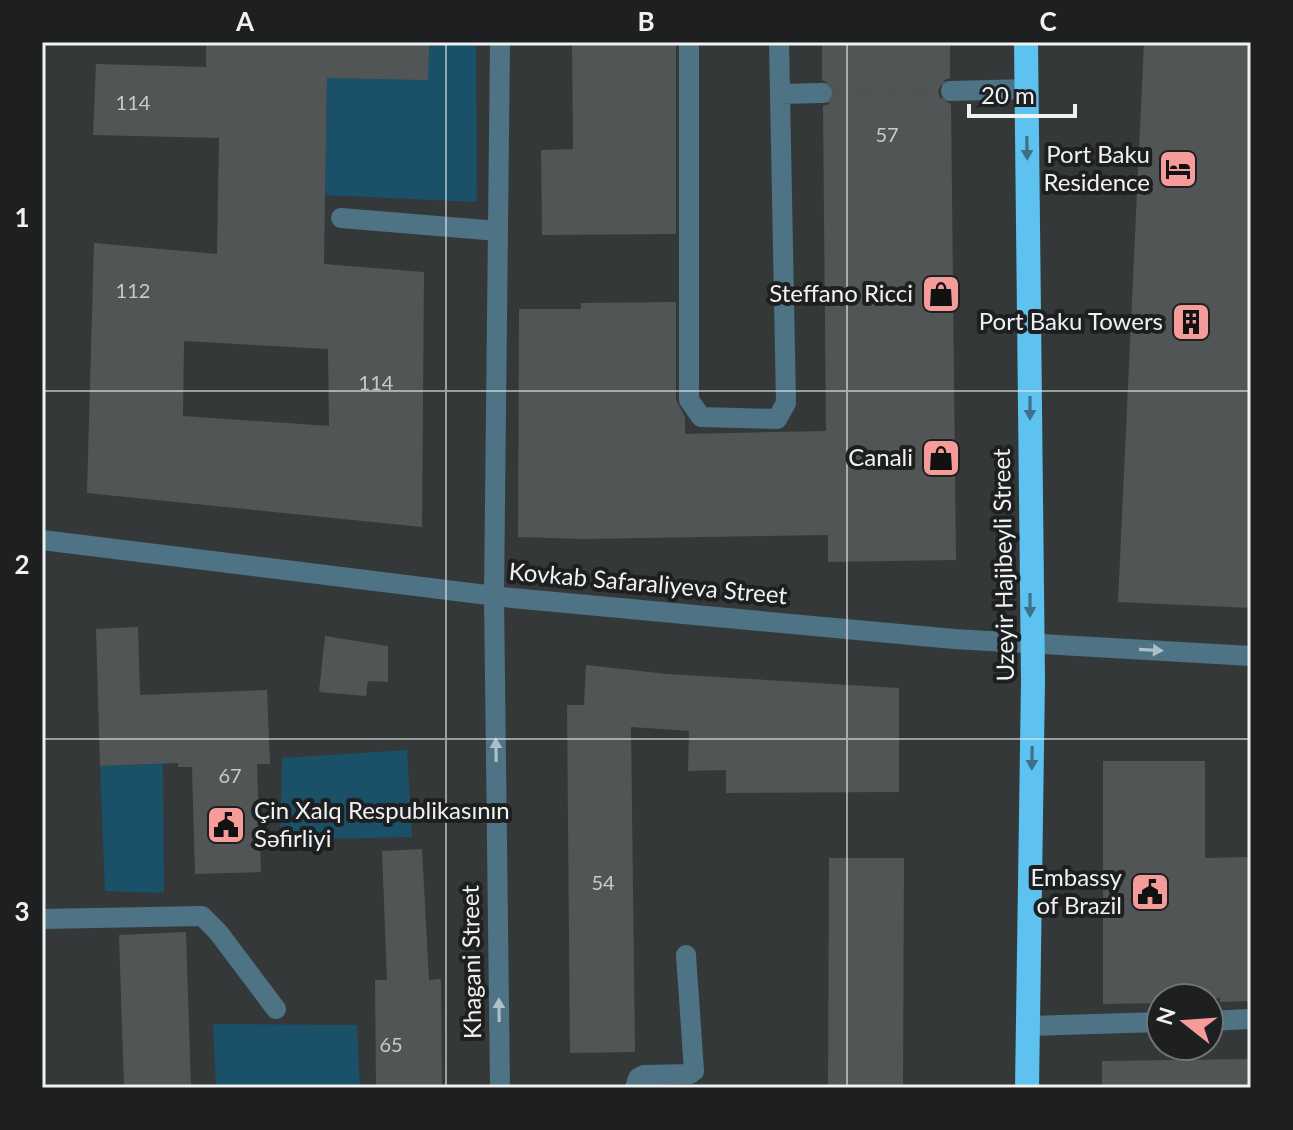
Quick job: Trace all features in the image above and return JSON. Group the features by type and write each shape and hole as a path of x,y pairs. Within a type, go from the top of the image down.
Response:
{"highway":[{"name":"Uzeyir Hajibeyli Street","path":"1026,42 1030,644 1033,680 1027,1088"}],"street":[{"name":"Khagani Street","path":"500,42 494,596 500,1088"},
{"path":"689,42 689,400 701,417 777,419 786,403 779,42"},
{"path":"951,91 1027,89"},
{"path":"780,94 822,93"},
{"path":"341,218 498,231"},
{"name":"Kovkab Safaraliyeva Street","path":"42,540 494,596 954,639 1251,656"},
{"path":"42,919 202,916 218,932 276,1009"},
{"path":"635,1088 638,1078 644,1075 690,1074 694,1071 686,955"},
{"path":"1225,1020 1251,1019"},
{"path":"1028,1026 1145,1022"}],"shaded area":[{"path":"429,42 476,42 477,202 325,195 327,78"},
{"path":"407,750 412,837 280,840 282,758"},
{"path":"163,764 164,893 105,891 100,766"},
{"path":"213,1024 357,1025 360,1088 216,1088"}],"building":[{"path":"206,42 429,42 428,80 327,78 324,264 424,272 422,527 87,493 94,243 217,254 219,138 93,135 96,64 206,67","holes":["184,341 328,349 329,426 183,416"]},
{"path":"572,42 676,42 676,234 542,235 541,150 573,149"},
{"path":"822,42 950,42 950,78 944,80 938,91 940,98 951,104 956,560 828,562 828,535 584,539 518,537 519,309 581,309 581,303 676,302 676,400 685,417 685,434 826,431 823,106 829,104 835,93 833,86 822,80"},
{"name":"Port Baku Towers","path":"1144,42 1251,42 1251,608 1118,602"},
{"path":"138,627 140,695 267,690 270,764 257,764 261,872 195,874 192,767 178,767 178,763 100,766 96,629"},
{"path":"325,636 388,646 388,682 368,681 366,696 319,692"},
{"path":"586,665 667,674 899,688 899,792 726,793 726,770 688,771 689,731 631,727 635,1052 570,1053 567,705 584,705"},
{"path":"1103,761 1205,761 1205,858 1251,857 1251,1001 1225,1002 1225,982 1145,982 1145,1003 1103,1004"},
{"path":"422,849 429,980 441,979 442,1088 376,1088 375,980 387,980 382,851"},
{"path":"829,858 904,858 903,1088 828,1088"},
{"path":"186,932 191,1088 124,1088 119,935"},
{"path":"1225,1059 1251,1059 1251,1088 1102,1088 1102,1061 1225,1062"}],"tunnel":[{"path":"822,93 951,91"}],"place":[{"name":"Port Baku Residence","path":"1178,169"},
{"name":"Steffano Ricci","path":"941,294"},
{"name":"Port Baku Towers","path":"1191,322"},
{"name":"Canali","path":"941,458"},
{"name":"Çin Xalq Respublikasının Səfirliyi","path":"226,825"},
{"name":"Embassy of Brazil","path":"1150,892"}]}
